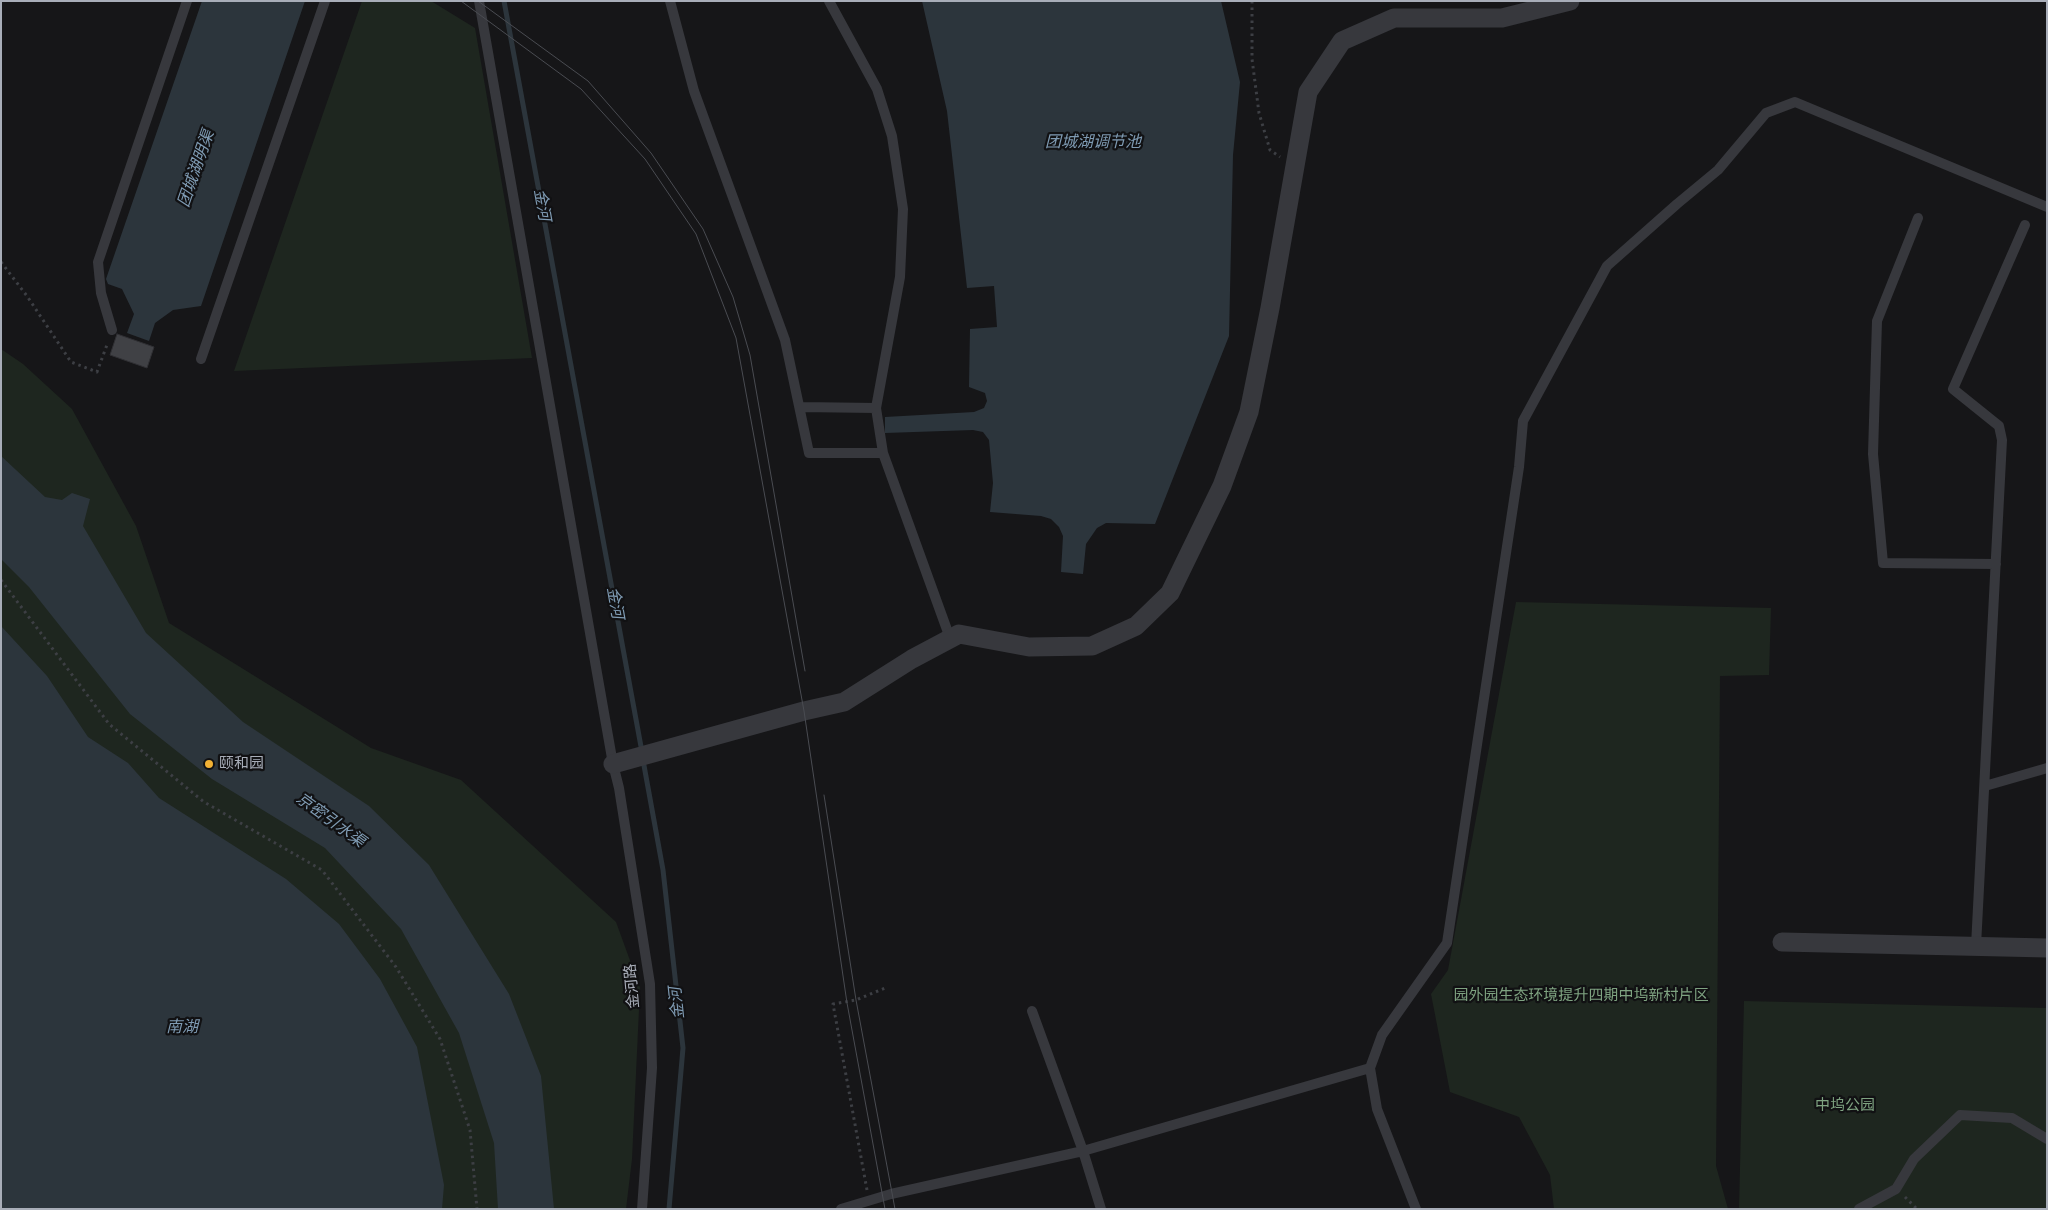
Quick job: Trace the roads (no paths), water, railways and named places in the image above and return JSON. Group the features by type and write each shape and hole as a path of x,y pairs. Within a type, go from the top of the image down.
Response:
{"street":[{"path":"620,762 804,711 844,702 912,658 959,634 1029,647 1092,646 1136,626 1170,593 1222,486 1249,412 1270,308 1308,92 1342,41 1394,18 1502,18 1570,1"},
{"path":"1782,942 2047,948"}],"lane":[{"path":"112,330 101,292 98,262 187,1"},
{"path":"201,359 325,1"},
{"name":"金河路","path":"480,1 620,762 619,788 650,984 652,1068 642,1209"},
{"path":"670,1 694,91 785,340 809,453 883,453"},
{"path":"829,1 877,89 892,136 903,209 900,277 876,408 883,453 950,638"},
{"path":"1416,1209 1377,1109 1370,1068 1382,1035 1446,943 1519,467 1523,421 1607,266 1718,170 1766,113 1795,102 2047,207"},
{"path":"1918,218 1877,321 1873,454 1883,563 1996,564"},
{"path":"1976,946 2002,440 1999,426 1953,389 2025,225"},
{"path":"800,407 876,408"},
{"path":"1985,786 2047,768"},
{"path":"1032,1011 1083,1151 1101,1209"},
{"path":"841,1209 869,1200 1083,1151 1370,1068"},
{"path":"1858,1209 1896,1189 1914,1159 1960,1114 2012,1118 2047,1139"}],"water":[{"name":"团城湖明渠","path":"202,1 305,1 201,306 173,310 155,323 149,341 127,333 134,314 122,289 108,284 106,279"},
{"name":"团城湖调节池","path":"922,1 1221,1 1240,82 1233,155 1229,336 1155,524 1106,523 1097,528 1086,544 1083,574 1061,572 1063,536 1059,527 1051,519 1041,516 990,512 993,483 989,440 983,432 973,430 885,433 885,417 974,412 984,408 987,401 985,393 969,387 970,329 997,327 994,286 967,288 947,111"},
{"name":"京密引水渠","path":"1,456 45,497 62,500 72,493 90,499 83,526 146,633 243,722 369,806 429,865 509,994 541,1076 554,1209 498,1209 494,1143 459,1033 401,929 325,848 212,779 130,714 29,587 1,559"},
{"name":"南湖","path":"1,626 47,676 88,737 128,763 159,798 286,879 339,924 380,979 417,1047 444,1185 442,1209 1,1209"}],"waterway":[{"name":"金河","path":"504,1 642,752"},
{"name":"金河","path":"643,760 663,870 683,1048 669,1209"}],"tram line":[{"path":"461,1 581,89 645,159 696,234 736,338 804,711 847,1003 885,1209"},
{"path":"478,1 588,81 651,153 703,229 733,297 750,355 805,671"},
{"path":"824,795 856,1000 895,1209"}],"place":[{"name":"颐和园","path":"209,764"}],"park label":[{"name":"园外园生态环境提升四期中坞新村片区","path":"1581,996"},
{"name":"中坞公园","path":"1845,1106"}]}
